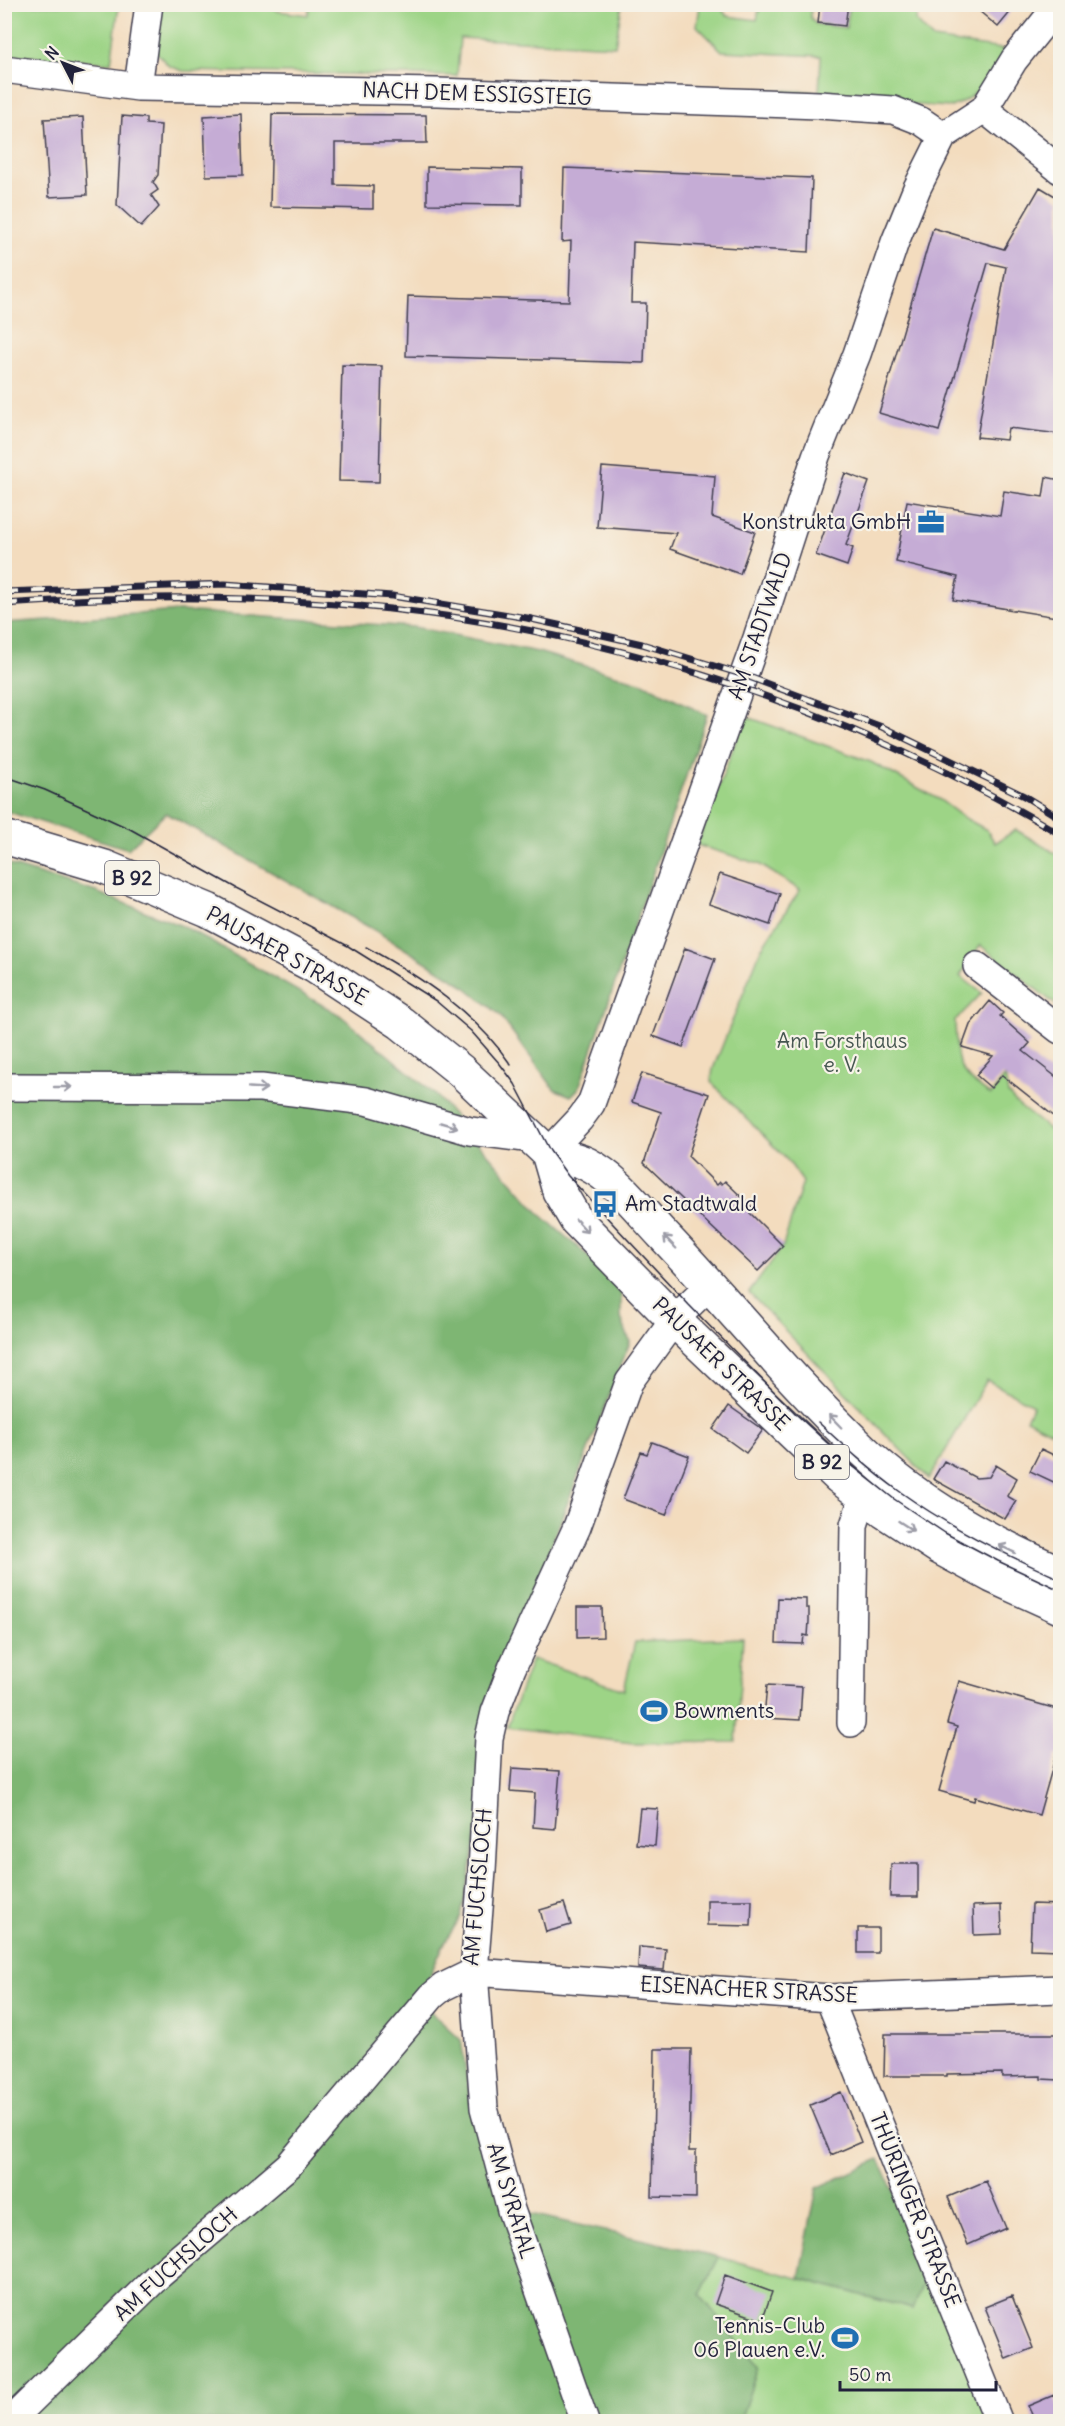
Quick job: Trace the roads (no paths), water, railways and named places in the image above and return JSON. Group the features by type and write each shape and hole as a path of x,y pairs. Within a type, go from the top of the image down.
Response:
{"main road":[{"name":"PAUSAER STRASSE","path":"4,837 105,867 208,910 314,966 401,1023 461,1071 540,1146 587,1164 612,1181 711,1284 784,1367 864,1451 888,1472 929,1503 978,1533 1060,1573"},
{"name":"PAUSAER STRASSE","path":"540,1146 559,1191 576,1220 674,1320 839,1478 940,1548 992,1576 1060,1607"}],"street":[{"path":"138,87 149,4"},
{"path":"943,136 984,109 1014,60 1059,4"},
{"name":"NACH DEM ESSIGSTEIG","path":"4,69 138,87 437,92 893,110 921,121 943,136"},
{"path":"984,109 1060,171"},
{"name":"AM STADTWALD","path":"540,1146 580,1119 591,1104 758,638 816,456 857,354 895,242 917,188 943,136"},
{"path":"977,966 1060,1030"},
{"name":"PAUSAER STRASSE","path":"4,1087 261,1088 366,1101 470,1131 540,1146"},
{"name":"AM FUCHSLOCH","path":"9,2421 157,2277 289,2165 432,1996 443,1987 474,1972 489,1738 495,1712 512,1668 577,1527 629,1382 674,1320 711,1284"},
{"path":"851,1722 854,1525 860,1507 866,1498"},
{"name":"EISENACHER STRASSE","path":"474,1972 829,1998 1060,1989"},
{"name":"AM SYRATAL","path":"474,1972 484,2108 511,2210 585,2421"},
{"name":"THÜRINGER STRASSE","path":"829,1998 999,2421"}],"tram line":[{"path":"4,776 45,790 130,829 236,888 348,946 436,1001 471,1031 500,1064 515,1084 550,1151 568,1176 689,1305 797,1415 850,1464 894,1499 945,1533 1060,1590"},
{"path":"366,947 446,997 481,1028 511,1065"},
{"path":"818,1422 878,1475 918,1504 977,1539 1060,1579"}],"railway":[{"path":"4,592 225,584 392,596 527,618 642,644 744,675 882,727 1024,796 1060,818"},
{"path":"4,604 149,598 294,601 390,609 477,621 564,638 651,660 737,686 821,717 904,752 983,791 1060,834"}],"place":[{"name":"Konstrukta GmbH","path":"931,522"},
{"name":"Am Stadtwald","path":"605,1204"},
{"name":"Bowments","path":"654,1711"},
{"name":"Tennis-Club 06 Plauen e.V.","path":"845,2338"}],"park label":[{"name":"Am Forsthaus e. V.","path":"842,1053"}]}
